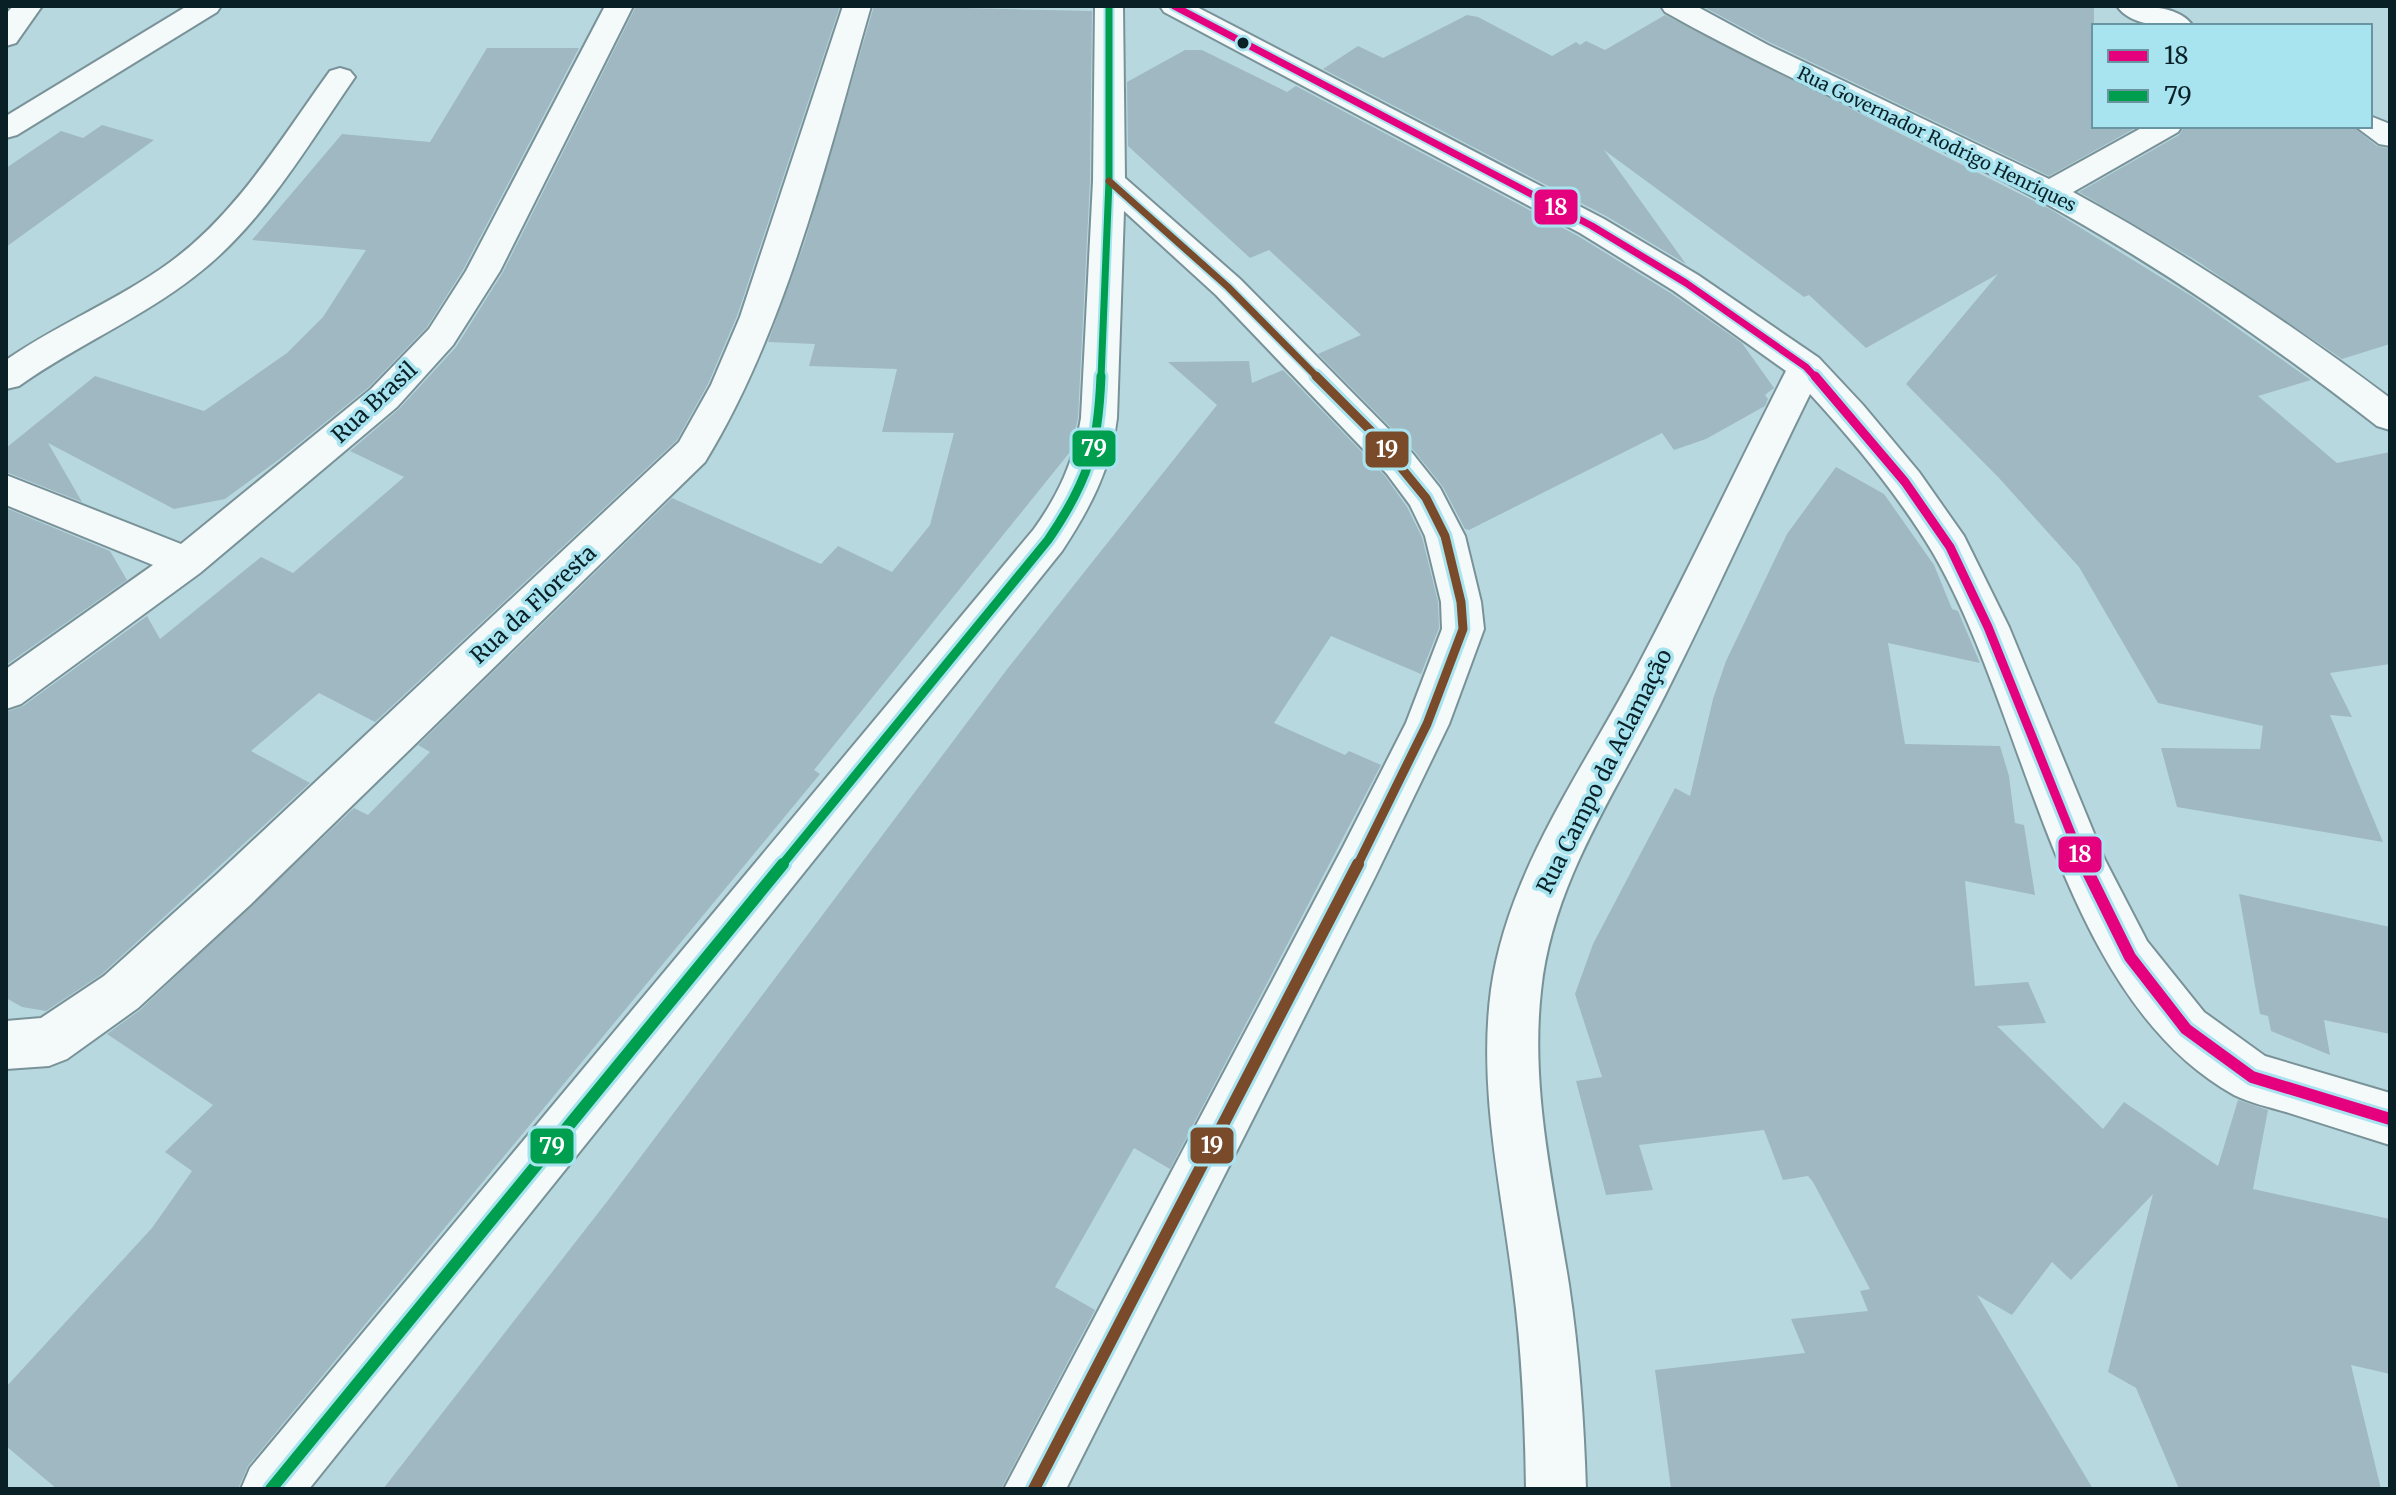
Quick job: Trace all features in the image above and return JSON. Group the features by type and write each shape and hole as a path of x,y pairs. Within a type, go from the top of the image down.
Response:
{"street":[{"path":"6,37 12,24 28,6"},
{"path":"6,129 207,6"},
{"name":"Rua Brasil","path":"6,692 186,562 384,398 441,337 483,271 619,6"},
{"name":"Rua da Floresta","path":"6,1045 49,1042 121,992 233,890 692,452 720,409 749,341 790,223 857,6"},
{"path":"271,1489 1048,540 1074,502 1095,447 1099,418 1109,181 1109,6"},
{"path":"1174,6 1592,226 1686,283 1806,367 1886,459 1950,547 1988,627 2085,867 2130,957 2186,1029 2252,1077 2390,1119"},
{"name":"Rua Governador Rodrigo Henriques","path":"1675,6 1727,36 2050,192 2222,293 2390,417"},
{"path":"2131,6 2174,24"},
{"path":"6,377 157,287 206,250 272,169 340,77"},
{"path":"2372,126 2390,137"},
{"path":"2050,192 2163,128"},
{"path":"1034,1489 1359,862 1427,724 1463,629 1459,589 1445,536 1426,498 1400,464 1228,287 1109,181"},
{"name":"Rua Campo da Aclamação","path":"1556,1489 1554,1386 1515,1111 1512,1038 1516,988 1530,926 1568,832 1634,714 1806,367"},
{"path":"6,489 186,562"}],"building":[{"path":"636,6 840,6 737,316 708,384 677,440 375,722 319,693 251,751 310,783 102,974 46,1011 22,1007 6,998 6,712 23,706 147,616 160,639 261,557 293,573 404,477 350,451 399,409 456,347 503,272"},
{"path":"874,6 1092,11 1090,181 1078,418 1070,452 814,770 820,774 248,1466 238,1489 57,1489 6,1446 6,1387 152,1228 192,1171 165,1152 213,1105 107,1034 140,1010 354,808 368,815 430,752 418,745 672,498 821,564 838,546 892,572 930,525 954,433 882,432 897,369 809,366 815,344 768,342 805,241"},
{"path":"1702,6 2094,6 2092,128 2135,128 2049,176 1769,42"},
{"path":"1467,15 1478,17 1552,56 1576,42 1580,45 1586,41 1605,50 1665,15 2050,209 2193,297 2311,380 2258,396 2337,463 2390,452 2390,664 2330,673 2352,717 2330,715 2383,842 2177,807 2161,748 2260,749 2263,726 2158,703 2079,567 1999,478 1906,384 1998,274 1866,348 1809,295 1804,297 1604,150 1686,264 1606,216 1323,69 1358,46 1383,58"},
{"path":"487,48 579,48 463,270 427,327 369,387 225,499 174,509 48,443 82,502 6,472 6,448 95,376 204,411 287,353 323,317 366,250 252,240 342,134 430,142"},
{"path":"1185,50 1202,50 1287,92 1296,86 1578,236 1672,294 1742,343 1774,388 1765,395 1768,399 1765,406 1706,439 1674,450 1662,433 1469,530 1465,529 1443,487 1415,452 1318,354 1361,335 1269,250 1250,258 1128,146 1127,82"},
{"path":"102,125 154,140 6,247 6,168 61,131 83,138"},
{"path":"2184,128 2354,128 2377,146 2390,149 2390,344 2342,359 2197,261 2079,192 2179,135"},
{"path":"1249,361 1252,383 1283,370 1385,476 1407,507 1422,537 1438,602 1439,628 1421,674 1331,636 1274,723 1345,755 1349,751 1381,765 1170,1169 1134,1148 1055,1287 1095,1310 1001,1489 383,1489 609,1199 1008,668 1217,405 1168,362"},
{"path":"1836,467 1884,494 1934,565 1952,609 1958,611 1980,663 1888,643 1905,744 2000,746 2009,776 2015,823 2024,825 2035,895 1965,881 1975,986 2028,982 2046,1023 1997,1026 2103,1129 2124,1102 2218,1166 2238,1100 2268,1110 2253,1189 2390,1219 2390,1374 2351,1365 2381,1489 2179,1489 2136,1388 2108,1372 2153,1194 2071,1280 2052,1262 2012,1315 1977,1295 2093,1489 1671,1489 1655,1370 1805,1353 1791,1319 1868,1311 1860,1291 1870,1289 1813,1182 1808,1176 1783,1180 1764,1130 1639,1145 1653,1190 1606,1195 1576,1081 1602,1077 1575,994 1593,944 1675,788 1690,796 1713,699 1726,661 1787,534"},
{"path":"6,508 110,551 127,580 6,665"},
{"path":"2239,894 2390,927 2390,1034 2324,1020 2330,1055 2271,1031 2268,1016 2260,1014"}],"transit line":[{"name":"79","path":"271,1489 1048,540 1074,502 1095,447 1099,418 1109,181 1109,6"},
{"name":"18","path":"1174,6 1592,226 1686,283 1806,367 1850,414 1905,482 1950,547 1988,627 2085,867 2130,957 2186,1029 2252,1077 2390,1119"},
{"name":"19","path":"1034,1489 1359,862 1427,724 1463,629 1461,602 1445,536 1426,498 1400,464 1228,287 1109,181"}]}
